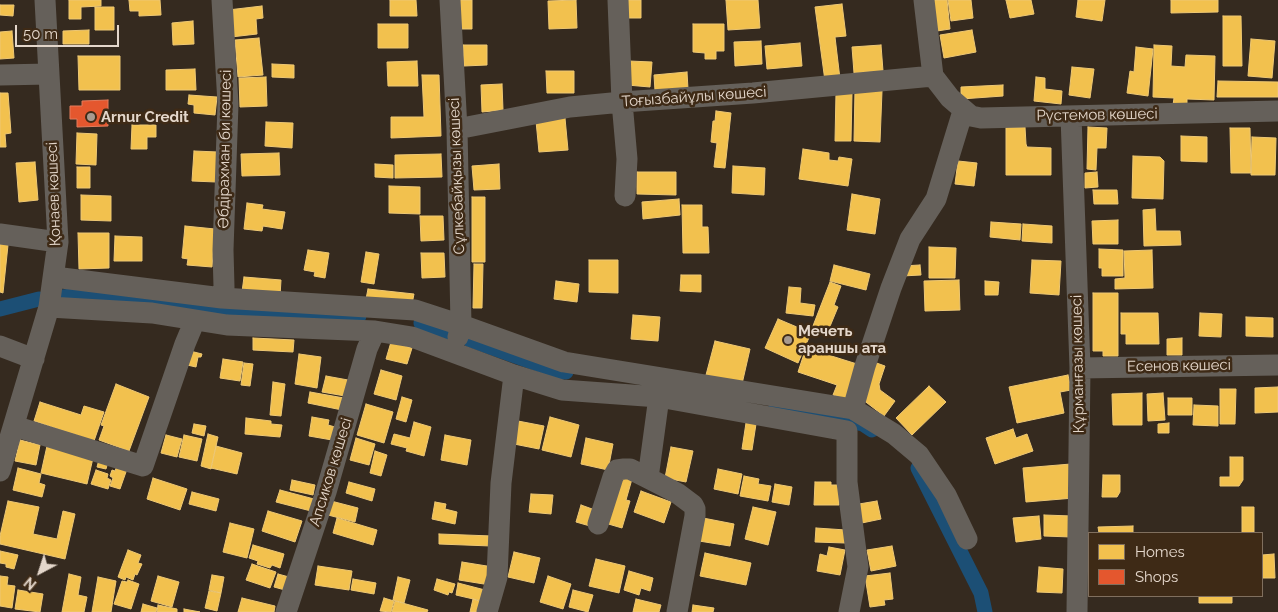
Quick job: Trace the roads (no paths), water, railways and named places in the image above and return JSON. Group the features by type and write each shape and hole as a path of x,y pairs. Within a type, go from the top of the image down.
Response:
{"street":[{"name":"Қонаев көшесі","path":"0,471 49,306 58,242 45,0"},
{"name":"Әбдірахман би көшесі","path":"222,0 228,104 223,250 224,287 222,298"},
{"name":"Сұлкебайқызы көшесі","path":"450,0 457,129 461,325 453,351"},
{"path":"618,0 622,102 627,160 625,196"},
{"path":"853,409 891,288 910,239 936,199 963,111 933,76 924,0"},
{"path":"0,75 49,74"},
{"name":"Тоғызбайұлы көшесі","path":"457,129 570,107 753,93 933,76"},
{"name":"Рүстемов көшесі","path":"963,111 971,116 981,118 1278,111"},
{"name":"Құрманғазы көшесі","path":"1071,116 1080,368 1077,612 1090,612"},
{"path":"0,234 58,242"},
{"path":"54,277 222,298 415,310 564,362 853,409 894,434 919,455 946,495 967,539"},
{"path":"49,306 152,313 227,325 375,331 412,337 514,375 562,390 659,397 847,431 847,482 858,567 849,612"},
{"path":"14,426 143,466 195,320"},
{"name":"Апсиков көшесі","path":"286,612 326,492 367,349 375,331"},
{"path":"0,346 34,358"},
{"name":"Есенов көшесі","path":"1080,368 1278,365"},
{"path":"486,612 497,577 501,483 514,375"},
{"path":"648,478 659,397"},
{"path":"598,524 617,470 630,469 678,493 688,501 695,509 677,612"}],"waterway":[{"path":"62,297 154,300 239,313 359,316"},
{"path":"0,309 39,299"},
{"path":"421,323 449,332"},
{"path":"470,340 560,372 566,372"},
{"path":"776,407 863,424 872,430"},
{"path":"918,468 981,593 985,612"}],"place":[{"name":"Arnur Credit","path":"91,117"},
{"name":"Мечеть араншы ата","path":"788,340"}]}
